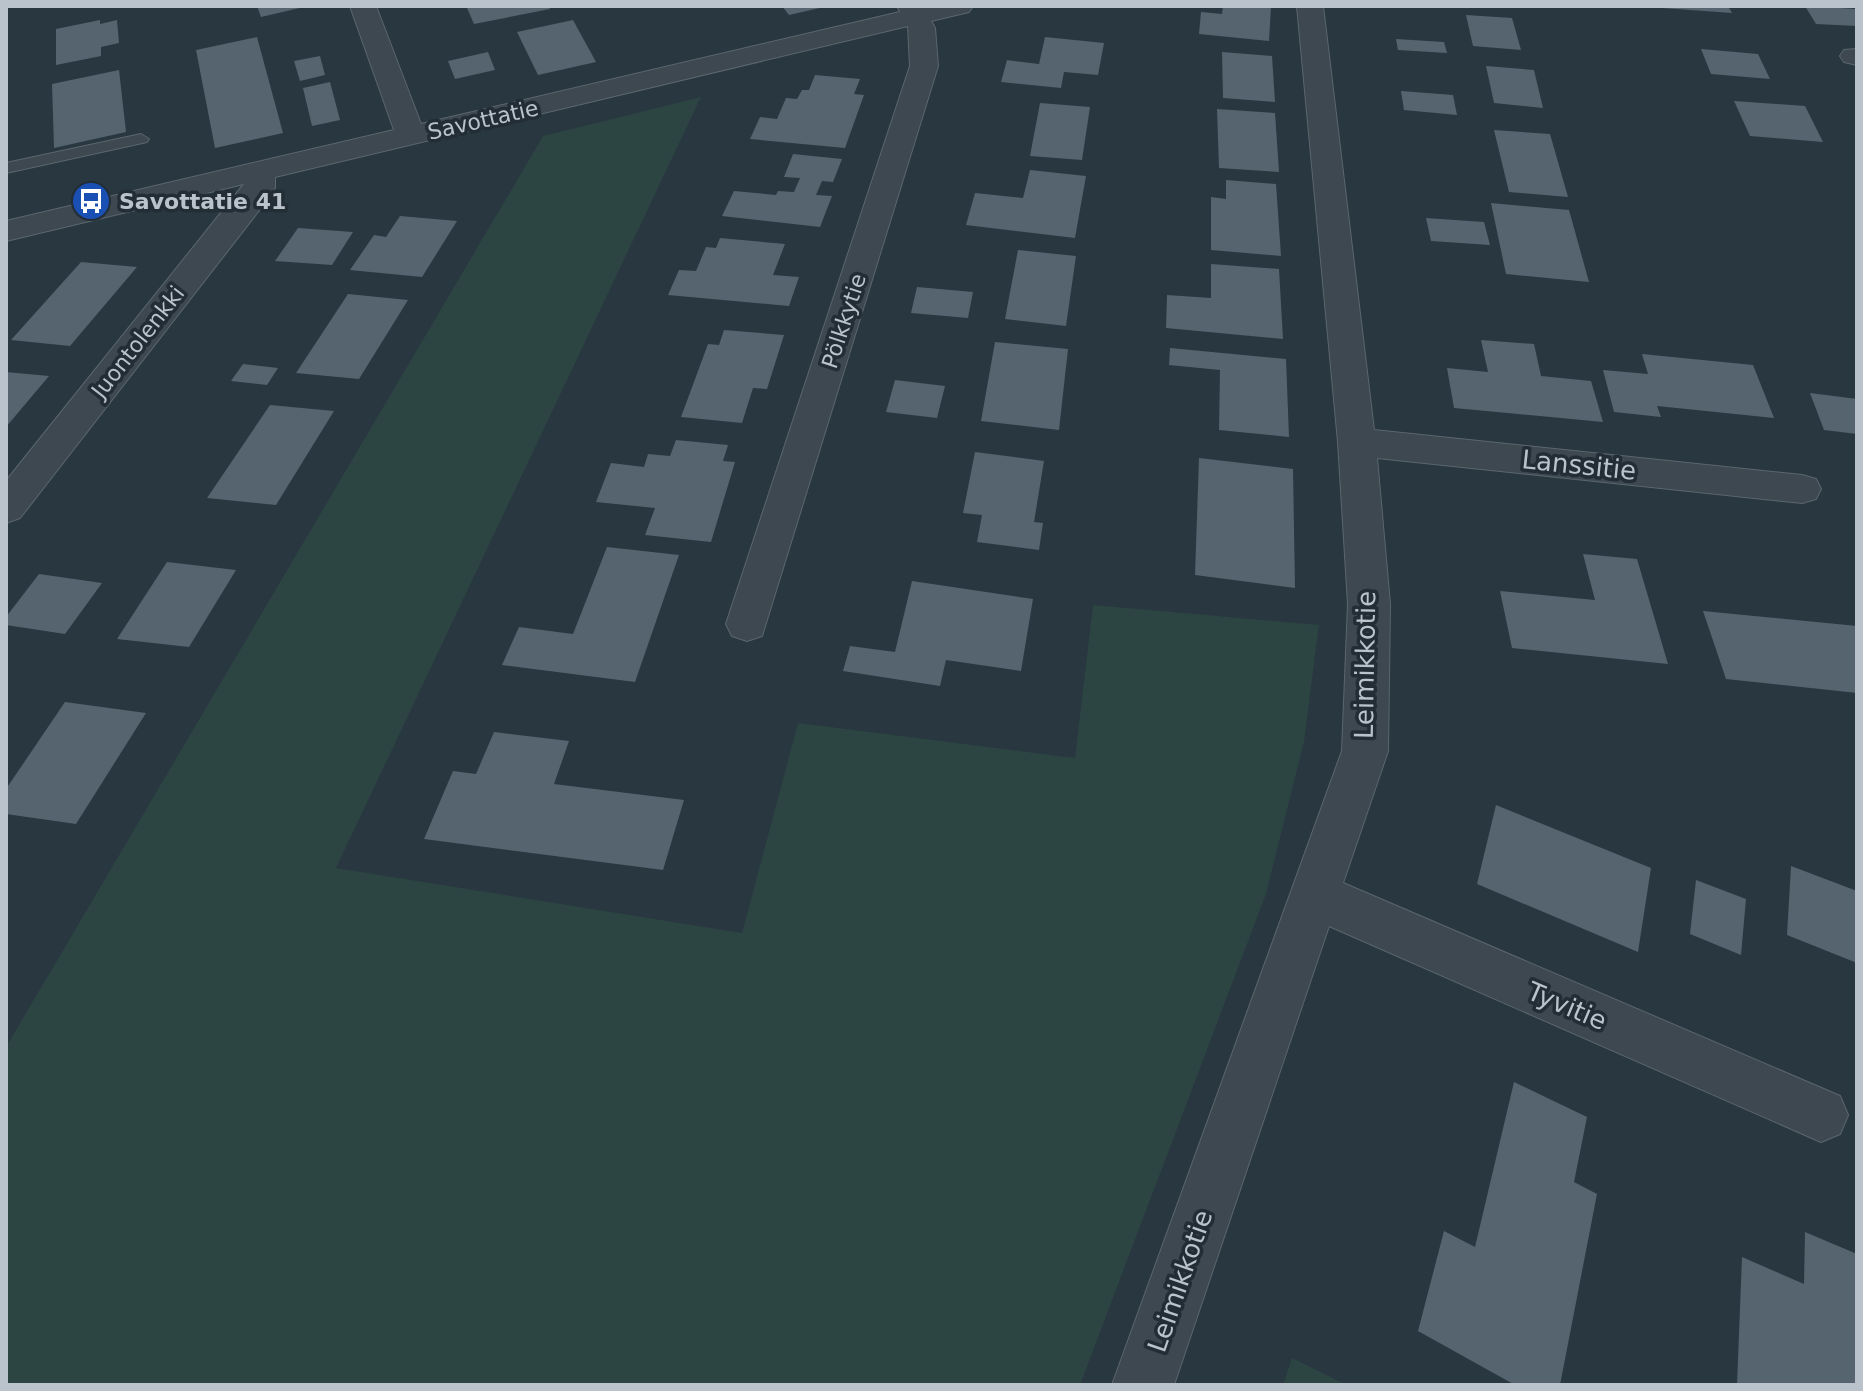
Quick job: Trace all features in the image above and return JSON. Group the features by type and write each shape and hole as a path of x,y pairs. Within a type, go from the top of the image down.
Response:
{"street":[{"path":"363,6 411,137"},
{"name":"Savottatie","path":"6,231 411,137 912,11 960,6"},
{"name":"Leimikkotie","path":"1143,1385 1365,751 1369,604 1357,442 1310,6"},
{"name":"Pölkkytie","path":"747,624 924,66 922,28 912,11"},
{"name":"Juontolenkki","path":"6,508 260,188 259,173"},
{"name":"Lanssitie","path":"1357,442 1802,489"},
{"name":"Tyvitie","path":"1314,895 1821,1115"}],"lane":[{"path":"6,168 141,139"}],"green space":[{"path":"701,97 336,868 742,933 798,723 1075,758 1093,605 1319,625 1304,742 1266,894 1080,1385 6,1385 6,1047 543,136"},
{"path":"1292,1358 1347,1385 1283,1385"}],"building":[{"path":"257,6 304,6 304,7 261,17"},
{"path":"549,6 550,9 474,24 467,8"},
{"path":"782,6 823,6 824,7 789,15"},
{"path":"1223,6 1271,6 1269,41 1199,34 1201,12 1222,14"},
{"path":"1728,6 1732,13 1662,8"},
{"path":"1805,6 1857,9 1857,26 1816,24"},
{"path":"1466,15 1512,18 1521,50 1473,46"},
{"path":"100,20 100,24 117,20 119,43 101,47 101,56 56,65 56,29"},
{"path":"573,20 596,62 538,75 517,32"},
{"path":"257,37 283,133 215,148 196,50"},
{"path":"1045,37 1104,43 1098,75 1064,72 1061,88 1001,82 1007,60 1039,64"},
{"path":"1396,39 1444,42 1447,53 1398,50"},
{"path":"1701,49 1758,54 1770,79 1711,74"},
{"path":"488,52 495,70 455,79 448,61"},
{"path":"1222,52 1272,56 1275,102 1223,98"},
{"path":"320,56 325,75 300,81 294,61"},
{"path":"1486,66 1534,70 1543,108 1494,103"},
{"path":"119,70 126,132 54,148 52,84"},
{"path":"815,75 860,79 854,94 864,95 845,148 750,139 760,117 777,119 786,98 797,99 802,90 809,90"},
{"path":"330,82 340,120 312,126 303,88"},
{"path":"1401,91 1453,95 1457,115 1404,110"},
{"path":"1734,101 1805,106 1823,142 1750,136"},
{"path":"1040,103 1090,107 1082,160 1030,156"},
{"path":"1217,109 1275,113 1279,172 1219,168"},
{"path":"1494,130 1550,134 1568,197 1509,192"},
{"path":"793,154 842,159 833,182 822,181 816,195 832,196 820,227 722,216 734,191 776,195 778,191 794,192 800,178 784,177"},
{"path":"1030,170 1086,176 1075,238 966,225 975,193 1023,198"},
{"path":"1226,180 1276,184 1281,256 1211,250 1211,197 1226,199"},
{"path":"1491,203 1569,210 1589,282 1506,274"},
{"path":"400,216 457,221 422,277 350,270 374,235 386,237"},
{"path":"1426,218 1484,222 1490,245 1431,241"},
{"path":"298,228 353,232 332,265 275,261"},
{"path":"720,238 785,244 773,275 799,277 789,306 668,295 679,270 696,271 706,247 716,248"},
{"path":"1018,250 1076,256 1066,326 1005,319"},
{"path":"81,262 137,267 70,346 11,340"},
{"path":"1211,264 1279,269 1283,339 1166,328 1167,295 1211,298"},
{"path":"917,287 973,292 968,318 911,313"},
{"path":"348,294 408,300 359,379 296,373"},
{"path":"724,330 784,335 767,389 753,388 742,423 681,417 708,344 719,345"},
{"path":"1481,340 1534,344 1541,376 1591,381 1603,422 1454,408 1447,368 1488,372"},
{"path":"995,342 1068,349 1059,430 981,421"},
{"path":"1170,348 1286,359 1289,437 1219,430 1220,370 1169,365"},
{"path":"1642,354 1753,365 1774,418 1657,406 1661,417 1614,412 1603,370 1648,374"},
{"path":"243,364 278,368 267,385 231,381"},
{"path":"6,372 49,376 6,427"},
{"path":"895,380 945,386 937,418 886,412"},
{"path":"1810,393 1857,399 1857,434 1824,430"},
{"path":"270,405 334,411 276,505 207,498"},
{"path":"676,440 728,445 723,461 735,462 711,542 645,535 655,508 596,502 611,463 644,467 648,454 670,456"},
{"path":"975,452 1044,461 1034,522 1043,523 1039,550 977,542 982,515 963,513"},
{"path":"1199,458 1293,469 1295,588 1195,575"},
{"path":"607,547 679,555 635,682 502,665 519,627 573,634"},
{"path":"1583,554 1637,559 1668,664 1512,648 1500,591 1595,600"},
{"path":"167,562 236,570 189,647 117,639"},
{"path":"39,574 102,583 65,634 6,625 6,617"},
{"path":"912,581 1033,599 1021,671 946,660 940,686 843,671 850,646 895,652"},
{"path":"1703,611 1857,626 1857,693 1726,679"},
{"path":"65,702 146,713 76,824 6,814 6,789"},
{"path":"494,732 569,741 554,784 684,800 663,870 424,839 453,771 476,774"},
{"path":"1496,805 1651,868 1638,952 1477,884"},
{"path":"1791,866 1857,891 1857,963 1787,935"},
{"path":"1696,880 1746,899 1741,955 1690,934"},
{"path":"1514,1082 1587,1117 1574,1182 1597,1194 1560,1385 1515,1385 1418,1331 1444,1231 1475,1247"},
{"path":"1805,1232 1857,1254 1857,1385 1737,1385 1742,1257 1804,1284"}],"place":[{"name":"Savottatie 41","path":"91,201"}]}
